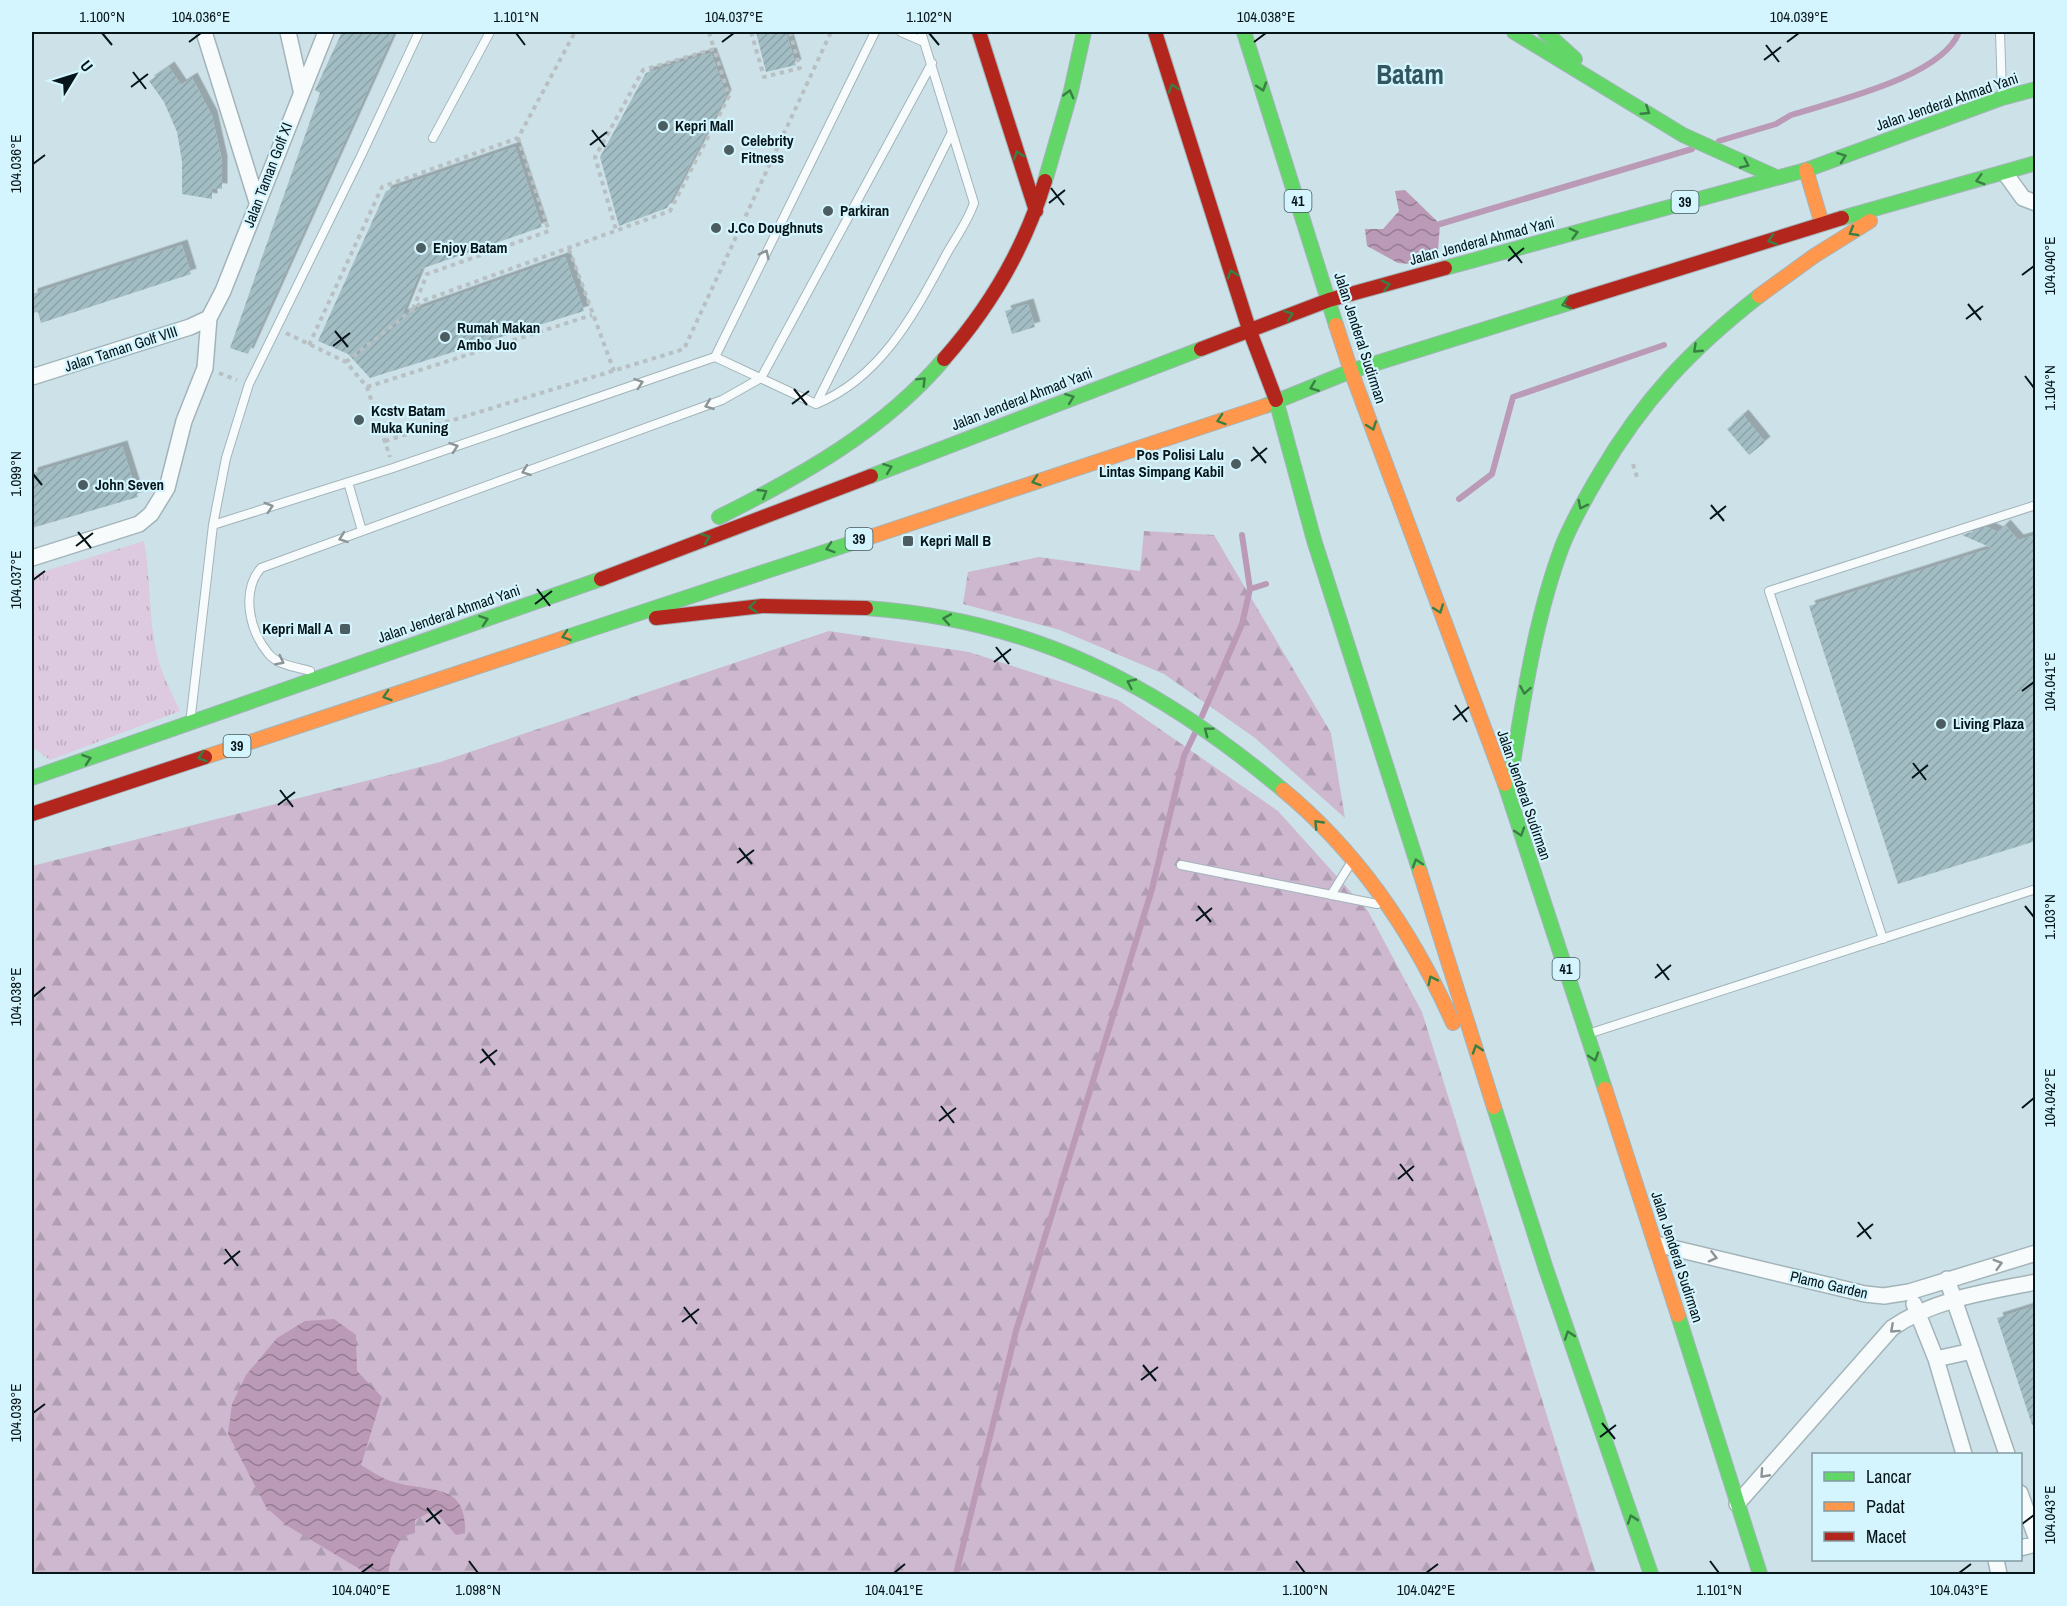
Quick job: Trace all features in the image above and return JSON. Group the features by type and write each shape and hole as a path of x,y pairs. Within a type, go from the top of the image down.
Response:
{"main road":[{"path":"979,32 1036,211"},
{"path":"580,587 740,507 822,458 890,412 939,364 991,299 1029,230 1071,90 1084,32"},
{"path":"1155,32 1249,330 1276,402 1314,540 1546,1269 1651,1575"},
{"name":"Jalan Jenderal Sudirman","path":"1244,32 1351,371 1508,793 1656,1244 1760,1575"},
{"path":"1514,32 1536,47 1609,87 1683,135 1776,177"},
{"path":"1545,32 1609,87"},
{"name":"Jalan Jenderal Ahmad Yani","path":"35,772 190,722 324,675 430,644 1329,300 1806,170 2002,98 2036,89"},
{"name":"39","path":"32,814 441,673 603,623 1276,402 1351,371 1822,224 2036,163"},
{"path":"1806,170 1822,224"},
{"path":"1508,793 1530,659 1563,547 1588,494 1624,433 1662,384 1728,320 1818,252 1903,202"},
{"path":"603,623 764,606 876,610 937,617 998,628 1057,649 1141,687 1182,711 1235,751 1296,802 1353,860 1418,950 1452,1021 1546,1269"}],"street":[{"path":"204,32 257,202"},
{"path":"288,32 301,90"},
{"name":"Jalan Taman Golf XI","path":"209,318 223,291 326,32"},
{"path":"2005,173 2023,198 2036,203"},
{"path":"32,558 139,524 151,514 167,489 184,421 205,368 209,318"},
{"name":"Jalan Taman Golf VIII","path":"32,377 190,327 209,318"},
{"name":"Plamo Garden","path":"1656,1244 1865,1294 1884,1296 1909,1292 2036,1253"},
{"path":"1947,1279 2006,1453"},
{"path":"1737,1504 1892,1328 1918,1312 1954,1300 2036,1282"},
{"path":"1909,1292 1936,1359 1963,1453"},
{"path":"1936,1359 1972,1351"},
{"path":"2022,1498 2036,1537"}],"lane":[{"path":"190,722 213,525 226,458 249,384 278,329 419,32"},
{"path":"433,138 490,32"},
{"path":"715,357 875,32"},
{"path":"901,32 924,42"},
{"path":"816,404 841,391 869,369 907,326 973,206 973,198 921,32"},
{"path":"2000,32 2002,98"},
{"path":"324,675 281,663 268,654 254,627 248,589 255,575 270,564 722,400 761,378 932,63"},
{"path":"816,404 952,132"},
{"path":"213,525 393,468 715,357 816,404"},
{"path":"348,482 362,531"},
{"path":"1883,939 1768,591 2036,505"},
{"path":"1331,895 1353,860"},
{"path":"1181,865 1388,906"},
{"path":"1587,1034 2036,889"}],"path":[{"path":"309,345 382,187 518,138 575,32"},
{"path":"346,362 425,300 670,211 729,96 710,32"},
{"path":"751,32 764,77 800,68 790,32"},
{"path":"385,441 684,349 831,32"},
{"path":"616,230 596,157 643,70 714,49"},
{"path":"412,310 427,274 549,231 518,138"},
{"path":"569,249 614,370"},
{"path":"367,387 592,315"},
{"path":"278,329 346,362 367,387 393,468"},
{"path":"205,368 249,384"}],"green space":[{"path":"1144,531 1214,535 1331,733 1345,818 1255,738 1164,674 1060,630 963,604 968,572 1039,557 1140,571"},
{"path":"144,541 157,654 180,711 50,760 32,747 32,575"},
{"path":"829,631 969,652 1118,700 1278,811 1368,911 1422,1012 1596,1574 32,1574 32,866 440,762"}],"water":[{"path":"1405,190 1440,224 1438,251 1420,251 1410,264 1398,263 1367,246 1365,229 1383,229 1399,211 1395,191"},
{"path":"334,1319 356,1335 357,1371 382,1397 361,1465 390,1481 444,1492 460,1505 464,1517 465,1533 456,1535 434,1510 415,1520 415,1533 402,1537 391,1558 388,1574 368,1574 286,1525 266,1507 228,1434 232,1404 246,1375 277,1338 305,1321"}],"building":[{"path":"342,32 394,32 248,354 230,348 320,93 315,90"},
{"path":"756,32 786,32 796,65 766,72"},
{"name":"Kepri Mall","path":"711,53 726,95 667,208 619,226 600,157 646,73"},
{"path":"169,67 181,85 192,78 212,116 222,161 222,189 212,188 212,199 182,194 182,161 177,132 164,102 149,81"},
{"name":"Enjoy Batam","path":"515,147 542,227 421,269 402,315 565,257 584,311 370,378 348,354 318,341 386,191"},
{"path":"182,245 191,274 41,323 38,312 32,313 32,294"},
{"path":"1028,304 1035,327 1012,334 1005,311"},
{"path":"1743,415 1765,442 1749,455 1727,429"},
{"name":"John Seven","path":"122,446 138,497 32,528 32,473"},
{"name":"Living Plaza","path":"2005,525 2018,540 2036,535 2036,841 1898,884 1809,606 1992,548 1962,535 1987,527 1998,532"},
{"path":"2036,1306 2036,1424 2032,1425 1997,1318"}],"waterway":[{"path":"1719,141 1776,124 1791,115 1859,94 1910,74 1932,62 1949,48 1959,32"},
{"path":"1440,224 1692,149"},
{"path":"1459,499 1492,474 1513,397 1664,345"},
{"path":"1202,716 1242,624 1250,589 1242,535"},
{"path":"1250,589 1266,584"},
{"path":"956,1574 1016,1331 1152,889 1184,756 1196,731"}],"traffic: fast":[{"path":"1045,181 1071,91 1084,32"},
{"path":"1244,32 1336,325"},
{"path":"1514,32 1683,135 1776,177"},
{"path":"1545,32 1575,59"},
{"path":"1445,268 1806,170 2002,98 2036,89"},
{"path":"1842,218 2036,163"},
{"path":"1508,793 1536,636 1553,574 1575,517 1616,448 1651,400 1711,336 1759,296"},
{"path":"1265,406 1351,371 1572,302"},
{"path":"871,476 1201,349"},
{"path":"719,517 780,485 840,449 895,408 944,359"},
{"path":"1276,400 1314,540 1420,872"},
{"path":"564,638 867,538"},
{"path":"32,778 601,579"},
{"path":"866,608 927,615 984,627 1038,643 1090,664 1140,689 1188,719 1236,752 1283,790"},
{"path":"1505,784 1605,1089"},
{"path":"1494,1107 1546,1269 1651,1574"},
{"path":"1678,1315 1760,1574"}],"traffic: slow":[{"path":"1806,170 1822,224"},
{"path":"1759,296 1814,256 1870,221"},
{"path":"1336,325 1351,371 1505,784"},
{"path":"867,538 1265,406"},
{"path":"205,757 564,638"},
{"path":"1283,790 1336,840 1382,897 1421,958 1453,1023"},
{"path":"1420,872 1494,1107"},
{"path":"1605,1089 1678,1315"}],"traffic: jam":[{"path":"979,32 1036,211"},
{"path":"1155,32 1249,329 1276,400"},
{"path":"944,359 976,319 1004,275 1027,229 1045,181"},
{"path":"1572,302 1842,218"},
{"path":"1201,349 1329,300 1445,268"},
{"path":"601,579 871,476"},
{"path":"656,618 762,606 866,608"},
{"path":"32,814 205,757"}],"place":[{"name":"Kepri Mall","path":"663,126"},
{"name":"Celebrity Fitness","path":"729,150"},
{"name":"Parkiran","path":"828,211"},
{"name":"J.Co Doughnuts","path":"716,228"},
{"name":"Enjoy Batam","path":"421,248"},
{"name":"Rumah Makan Ambo Juo","path":"445,337"},
{"name":"Kcstv Batam Muka Kuning","path":"359,420"},
{"name":"Pos Polisi Lalu Lintas Simpang Kabil","path":"1236,464"},
{"name":"John Seven","path":"83,485"},
{"name":"Kepri Mall B","path":"908,541"},
{"name":"Kepri Mall A","path":"345,629"},
{"name":"Living Plaza","path":"1941,724"}],"district":[{"name":"Batam","path":"1410,75"}]}
